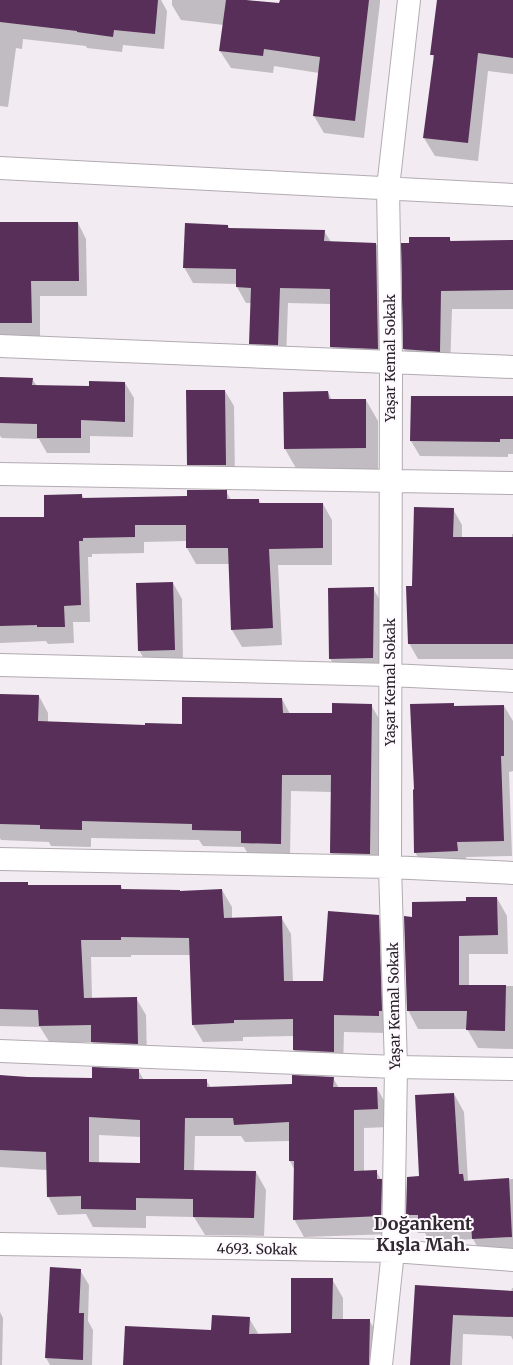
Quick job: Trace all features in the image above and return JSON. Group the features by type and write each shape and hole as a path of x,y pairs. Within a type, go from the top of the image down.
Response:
{"street":[{"name":"Yaşar Kemal Sokak","path":"381,1365 393,1251 396,1067 390,868 391,361 388,188 409,0"},
{"path":"0,168 513,195"},
{"path":"0,346 513,367"},
{"path":"0,474 513,483"},
{"path":"0,665 390,675 513,681"},
{"path":"0,859 390,868 513,873"},
{"path":"0,1051 396,1067 513,1069"},
{"name":"4693. Sokak","path":"0,1244 393,1251 513,1260"}],"building":[{"path":"0,0 158,0 155,34 114,30 113,37 77,31 0,22"},
{"path":"226,0 279,3 280,0 369,0 355,121 313,116 320,57 264,49 263,56 219,51"},
{"path":"437,0 513,0 513,58 478,53 468,143 423,138 434,55 430,55"},
{"path":"0,222 78,222 79,281 31,281 32,323 0,323"},
{"path":"185,223 228,225 228,228 325,230 324,241 376,243 378,349 330,347 330,289 280,288 278,345 249,344 251,288 236,287 236,269 183,268"},
{"path":"409,237 450,237 450,241 513,240 513,290 441,291 440,352 403,349 401,243 409,243"},
{"path":"0,377 33,378 32,385 89,386 89,381 125,382 125,422 81,420 81,438 37,438 37,424 0,423"},
{"path":"186,390 225,390 226,465 187,465"},
{"path":"328,391 329,399 366,399 366,448 284,449 283,392"},
{"path":"411,396 513,396 513,439 500,439 500,442 410,441"},
{"path":"187,490 227,490 227,499 259,499 259,503 323,503 323,548 269,549 273,628 231,630 228,548 186,548 186,525 135,525 135,537 83,538 83,541 79,541 81,605 64,606 65,627 37,627 37,625 0,626 0,517 44,517 44,495 82,494 82,498 187,496"},
{"path":"414,507 454,508 453,537 513,537 513,644 408,644 406,586 412,586"},
{"path":"173,582 175,650 138,651 136,583"},
{"path":"374,587 373,658 329,659 328,588"},
{"path":"0,694 39,695 38,721 145,725 145,723 182,724 182,697 282,698 283,713 332,713 332,703 372,704 370,854 330,853 331,775 282,775 281,844 241,843 241,831 192,830 192,824 82,821 82,830 40,829 40,825 0,824"},
{"path":"454,703 454,706 504,705 504,756 501,756 504,841 457,842 458,851 414,853 414,789 410,704"},
{"path":"0,882 28,882 28,885 121,885 121,889 180,891 222,889 224,918 282,916 284,981 323,981 328,911 379,915 382,1011 379,1011 379,1016 334,1015 334,1052 293,1050 293,1019 234,1020 234,1023 192,1025 189,938 121,937 121,940 81,940 84,998 137,997 138,1044 91,1042 91,1025 39,1026 38,1010 0,1009"},
{"path":"466,897 497,897 498,935 459,936 459,985 506,985 505,1031 466,1030 467,1011 407,1011 404,916 412,917 412,902 466,901"},
{"path":"92,1067 139,1069 139,1079 207,1079 207,1087 292,1084 292,1075 334,1077 333,1087 377,1087 378,1109 354,1110 354,1171 377,1170 377,1179 382,1179 381,1216 293,1220 294,1161 289,1161 289,1122 234,1125 233,1118 185,1118 184,1170 256,1171 254,1218 193,1217 193,1199 136,1198 136,1210 81,1209 81,1196 47,1197 46,1152 0,1150 0,1075 92,1078","holes":["89,1117 140,1120 140,1163 89,1162"]},
{"path":"454,1093 459,1174 463,1174 464,1181 509,1178 512,1237 472,1239 471,1221 418,1224 418,1215 406,1215 407,1177 419,1176 415,1095"},
{"path":"50,1267 81,1269 79,1313 84,1313 83,1360 45,1358"},
{"path":"291,1278 333,1278 332,1319 370,1319 369,1365 123,1365 125,1326 211,1330 212,1315 250,1317 249,1334 291,1333"},
{"path":"415,1285 513,1291 513,1317 453,1315 450,1365 410,1365"}],"district":[{"name":"Doğankent Kışla Mah.","path":"423,1233"}]}
